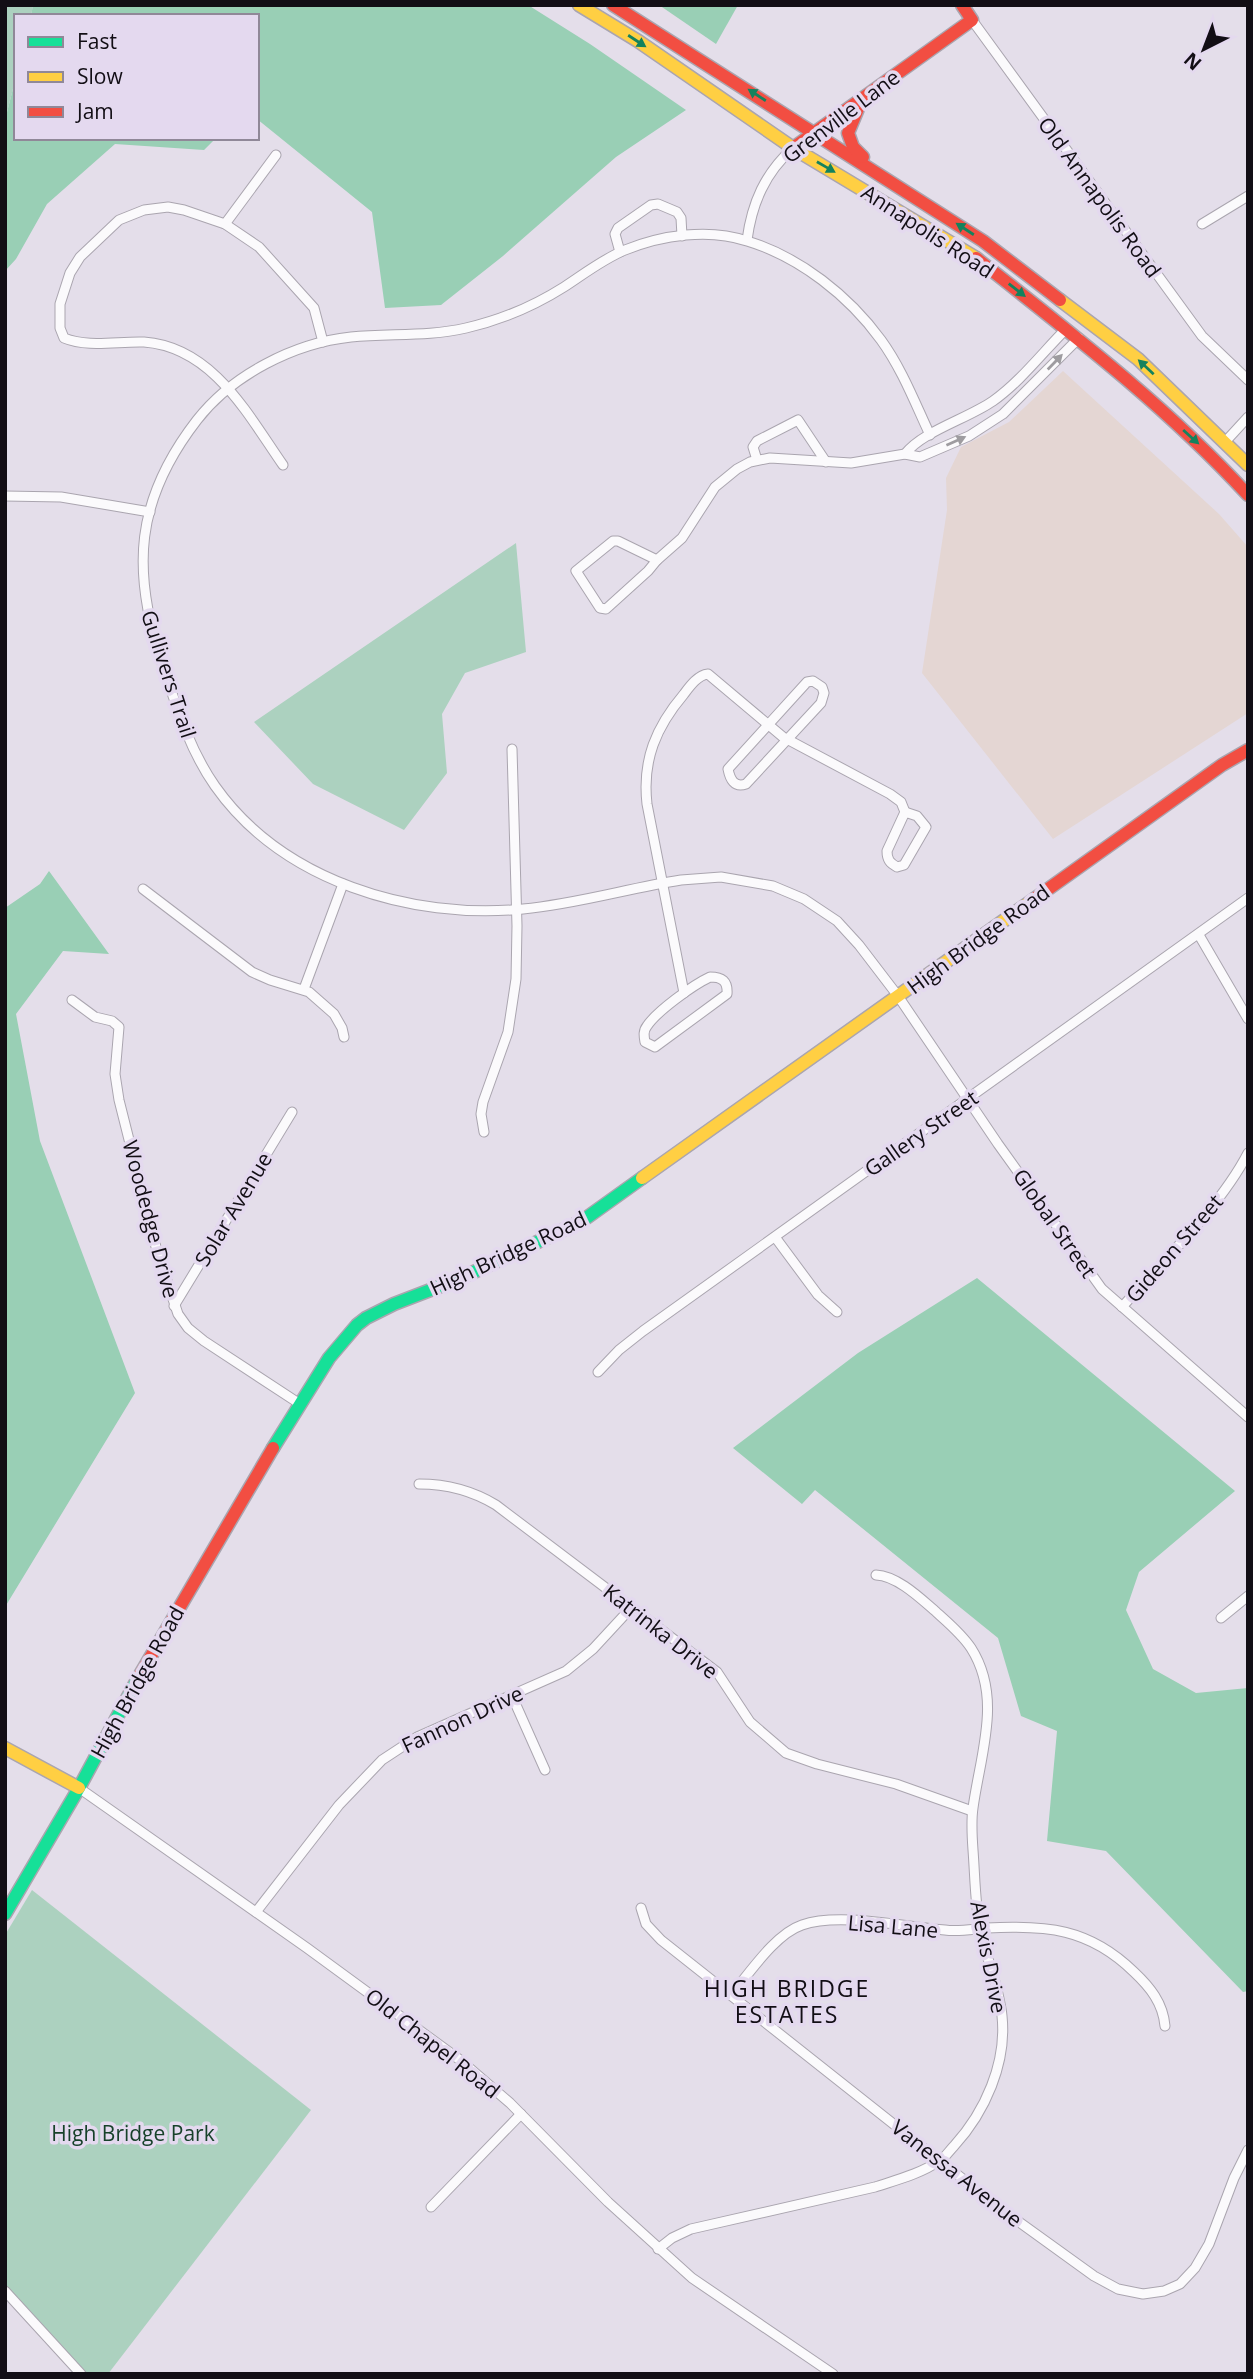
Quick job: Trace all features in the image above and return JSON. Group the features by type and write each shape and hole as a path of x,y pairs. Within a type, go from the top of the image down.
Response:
{"street":[{"name":"Annapolis Road","path":"579,5 638,41 793,148 969,252 1122,374 1208,452 1248,495"},
{"name":"Annapolis Road","path":"613,5 983,241 1138,359 1248,465"},
{"name":"Old Annapolis Road","path":"961,5 1202,336 1248,380"},
{"name":"Grenville Lane","path":"747,240 749,223 763,183 793,148 972,20"},
{"path":"862,99 848,133 853,147 876,171"},
{"path":"225,224 276,155"},
{"path":"1202,224 1248,196"},
{"path":"620,252 615,234 618,228 651,205 663,206 677,212 681,218 682,236"},
{"path":"283,465 229,388 199,362 167,346 146,342 70,341 61,334 59,315 62,295 74,265 95,241 119,220 144,210 168,207 225,224 259,247 315,310 323,342"},
{"name":"Gullivers Trail","path":"898,996 837,921 792,893 766,884 734,878 701,878 516,910 468,910 415,904 369,893 342,884 295,860 248,824 215,786 193,748 165,672 146,608 142,574 143,551 150,512 160,482 188,433 209,406 229,388 271,362 323,342 351,337 432,335 480,325 523,309 548,296 620,252 651,241 682,236 706,235 747,240 809,271 835,291 861,316 893,358 930,435"},
{"path":"905,454 916,443 993,401 1066,329"},
{"path":"657,560 613,541 576,572 600,608 606,609 682,538 707,498 737,469 757,460 770,458 852,463 905,454 920,457 969,436 1012,407 1079,338"},
{"path":"1225,442 1248,417"},
{"path":"757,460 753,447 757,441 798,420 826,462"},
{"path":"5,496 61,497 150,512"},
{"path":"684,993 646,795 648,760 661,725 687,690 703,674 708,674 788,740 901,802 905,812 887,851 887,858 897,867 905,865 926,827 917,816 905,812"},
{"path":"813,681 822,687 824,693 821,703 788,740 746,784 741,786 730,779 728,769 807,682 813,681"},
{"path":"484,1132 481,1114 483,1102 505,1044 513,1007 517,963 512,749"},
{"name":"High Bridge Road","path":"5,1914 79,1788 155,1647 300,1404 346,1336 366,1318 394,1304 459,1279 582,1221 1222,765 1248,750"},
{"path":"304,989 342,884"},
{"path":"143,889 252,972 304,989 334,1014 344,1037"},
{"name":"Gallery Street","path":"598,1372 619,1350 1248,898"},
{"path":"1199,935 1248,1018"},
{"path":"710,977 720,977 728,986 727,994 655,1047 650,1046 645,1042 644,1036 648,1024 684,993 710,977"},
{"name":"Global Street","path":"898,996 1095,1280 1122,1307 1248,1417"},
{"name":"Woodedge Drive","path":"72,1000 95,1017 112,1021 119,1027 116,1074 119,1100 157,1251 181,1320 193,1333 300,1404"},
{"name":"Solar Avenue","path":"174,1306 292,1112"},
{"name":"Gideon Street","path":"1122,1307 1219,1197 1248,1153"},
{"path":"775,1237 818,1295 836,1312"},
{"name":"Katrinka Drive","path":"419,1484 457,1489 486,1500 587,1573 630,1609 717,1672 750,1722 786,1753 807,1762 897,1783 972,1811"},
{"name":"Alexis Drive","path":"658,2249 672,2238 691,2229 875,2186 921,2171 940,2161 961,2138 975,2119 993,2081 1000,2056 1002,2018 999,1996 980,1928 972,1811 987,1734 987,1698 978,1662 965,1639 931,1607 896,1581 876,1575"},
{"path":"1221,1618 1248,1596"},
{"name":"Fannon Drive","path":"256,1913 339,1805 382,1760 417,1737 572,1667 603,1639 630,1609"},
{"path":"512,1696 545,1770"},
{"name":"Old Chapel Road","path":"5,1748 79,1788 427,2034 521,2114 578,2173 692,2278 833,2374"},
{"name":"Vanessa Avenue","path":"641,1908 643,1919 655,1934 731,1995 997,2206 1094,2276 1118,2289 1150,2294 1172,2288 1195,2268 1209,2244 1234,2178 1248,2150"},
{"name":"Lisa Lane","path":"731,1995 782,1937 804,1924 844,1921 949,1931 1050,1928 1099,1945 1126,1964 1161,2006 1165,2026"},
{"path":"431,2207 521,2114"},
{"path":"5,2291 81,2374"}],"shaded area":[{"path":"1063,371 1219,514 1248,547 1248,713 1053,839 922,673 947,510 946,478 961,447 1009,422"}],"green space":[{"path":"5,5 33,5 31,14 14,14 14,85 5,120"},
{"path":"33,5 528,5 686,110 616,157 503,256 441,305 385,308 372,212 259,121 259,14 31,14"},
{"path":"659,5 738,5 716,44"},
{"path":"14,85 14,140 214,140 204,150 115,144 47,204 16,259 5,271 5,120"},
{"path":"516,543 526,652 465,673 442,714 447,773 404,830 313,784 254,722"},
{"path":"49,871 109,954 63,951 16,1014 40,1141 135,1393 5,1607 5,908 40,884"},
{"path":"977,1278 1235,1491 1139,1572 1126,1610 1153,1669 1196,1693 1248,1688 1248,1991 1243,1992 1106,1851 1047,1841 1057,1731 1021,1716 998,1638 815,1490 802,1504 733,1448 858,1353"},
{"name":"High Bridge Park","path":"32,1890 311,2110 108,2374 86,2374 5,2287 5,1935"}],"traffic: fast":[{"path":"273,1448 329,1358 366,1318 459,1279 582,1221 642,1178"},
{"path":"5,1914 79,1788 137,1680"}],"traffic: slow":[{"path":"579,5 638,41 793,148 976,258"},
{"path":"1060,300 1138,359 1248,465"},
{"path":"642,1178 1030,902"},
{"path":"5,1748 79,1788"}],"traffic: jam":[{"path":"613,5 983,241 1060,300"},
{"path":"793,148 972,20 962,5"},
{"path":"862,99 848,133 853,147 863,157"},
{"path":"976,258 1151,401 1217,462 1248,495"},
{"path":"1030,902 1222,765 1248,750"},
{"path":"137,1680 273,1448"}],"district":[{"name":"HIGH BRIDGE ESTATES","path":"787,2001"}]}
